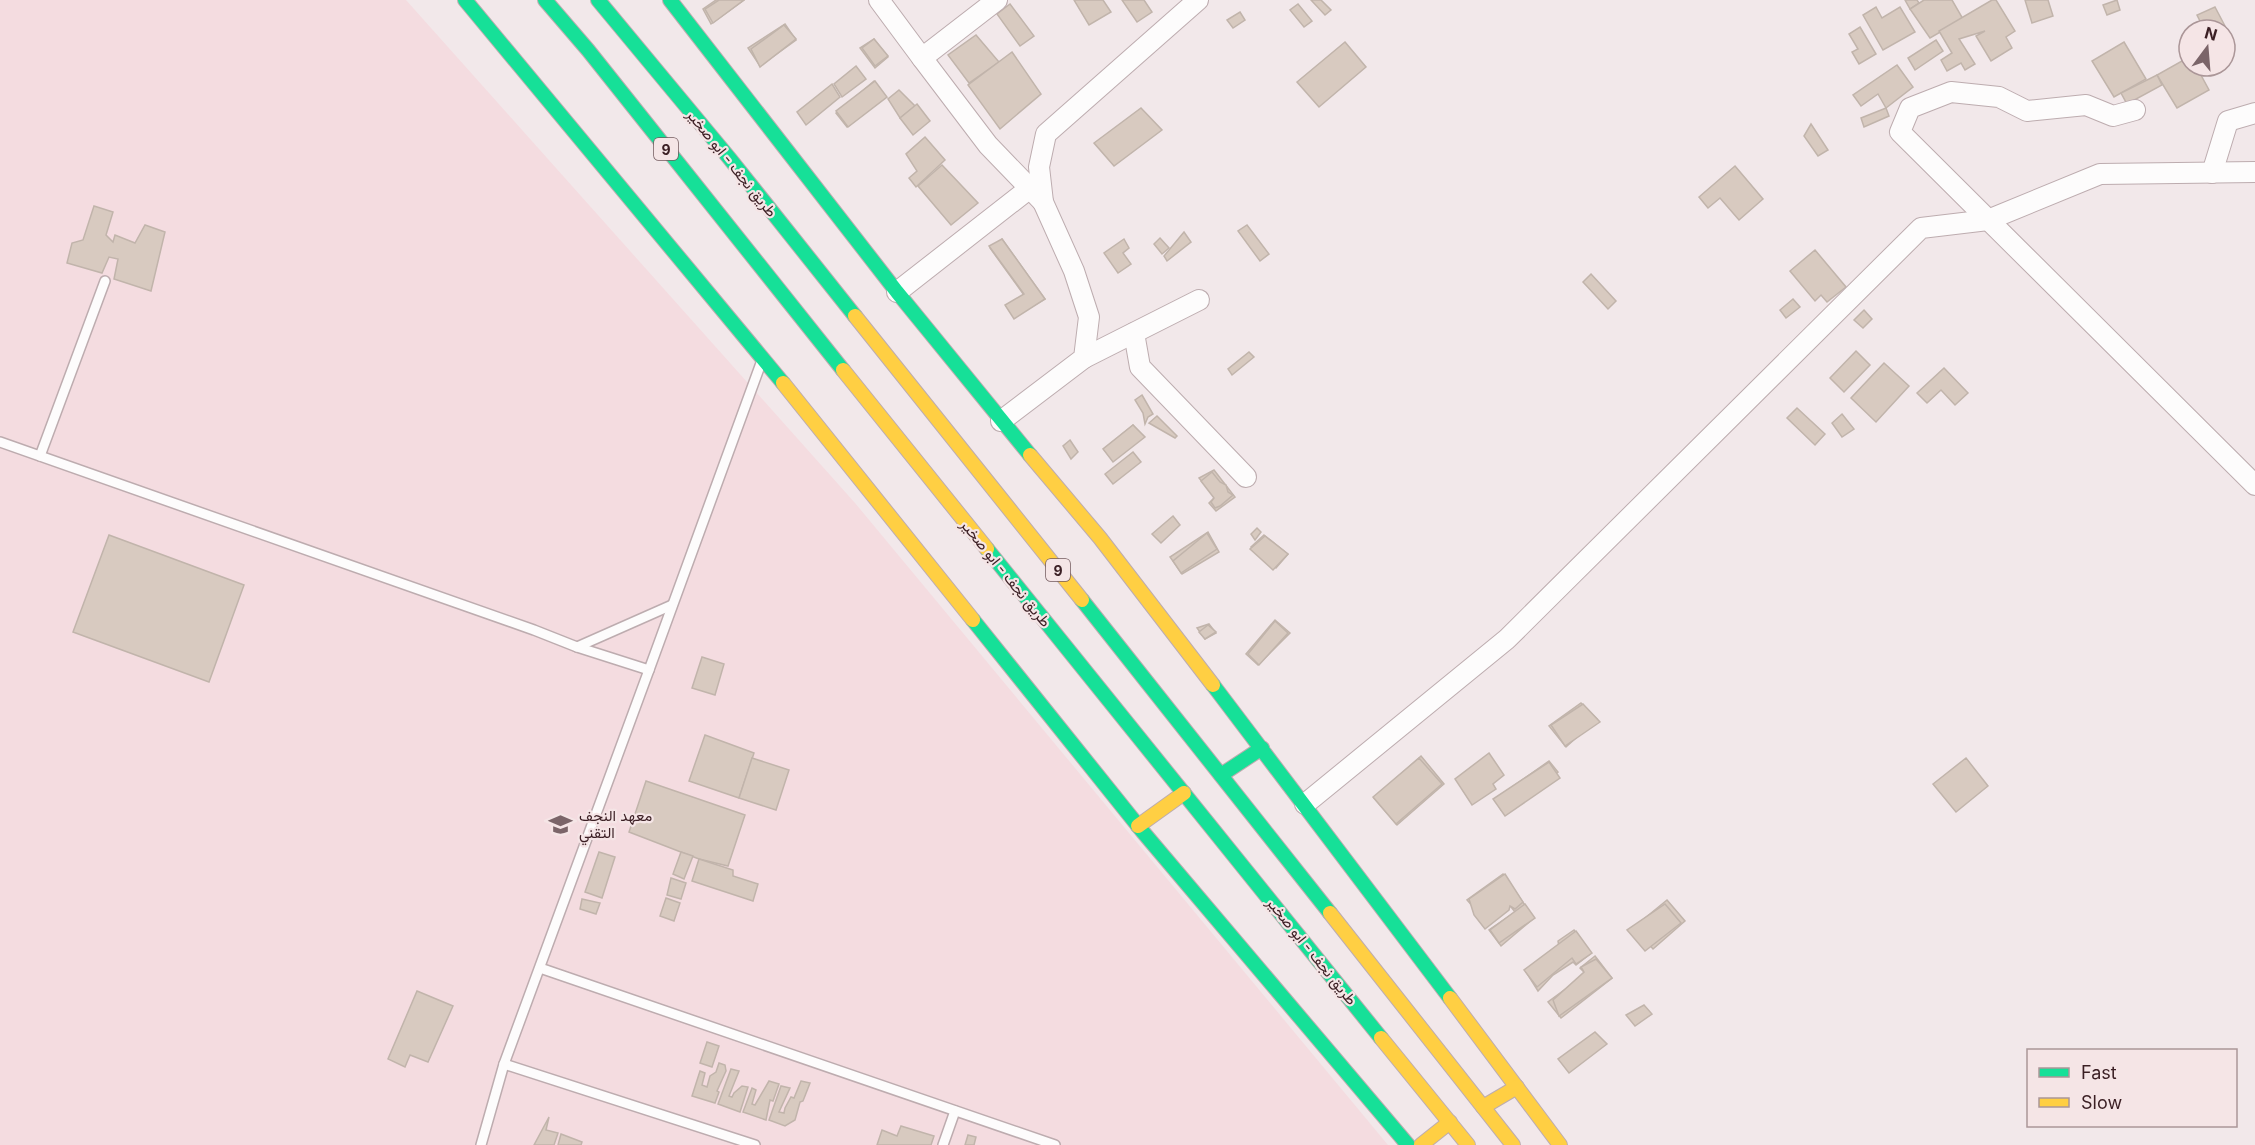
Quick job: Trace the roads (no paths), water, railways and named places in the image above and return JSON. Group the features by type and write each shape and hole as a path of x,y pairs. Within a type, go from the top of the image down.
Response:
{"main road":[{"path":"465,0 763,357 1138,826 1408,1145"},
{"name":"طريق نجف - ابو صخير","path":"544,0 588,50 785,299 1468,1145"},
{"name":"طريق نجف - ابو صخير","path":"598,0 667,81 1513,1145"},
{"path":"670,0 897,292 1001,421 1101,538 1305,804 1560,1145"},
{"path":"1221,775 1262,748"},
{"path":"1138,826 1184,792"},
{"path":"1483,1107 1517,1087"},
{"path":"1421,1145 1450,1122"}],"street":[{"path":"879,0 988,145 1037,195 1074,271 1089,317 1084,358"},
{"path":"922,58 997,0"},
{"path":"1037,195 1039,167 1046,134 1198,0"},
{"path":"2135,110 2113,116 2086,105 2027,111 1999,97 1952,92 1910,108 1900,132 2255,485"},
{"path":"2212,173 2229,121 2255,113"},
{"path":"1305,804 1507,639 1921,228 1988,220 2100,174 2255,172"},
{"path":"897,292 1037,195"},
{"path":"1001,421 1084,358 1198,300"},
{"path":"1134,333 1140,367 1246,477"}],"lane":[{"path":"40,456 105,281"},
{"path":"481,1145 504,1064 763,357"},
{"path":"0,442 578,647 649,669"},
{"path":"578,647 672,605"},
{"path":"540,968 1055,1145"},
{"path":"504,1064 755,1145"},
{"path":"943,1145 955,1111"}],"place":[{"name":"معهد النجف التقني","path":"561,824"}]}
